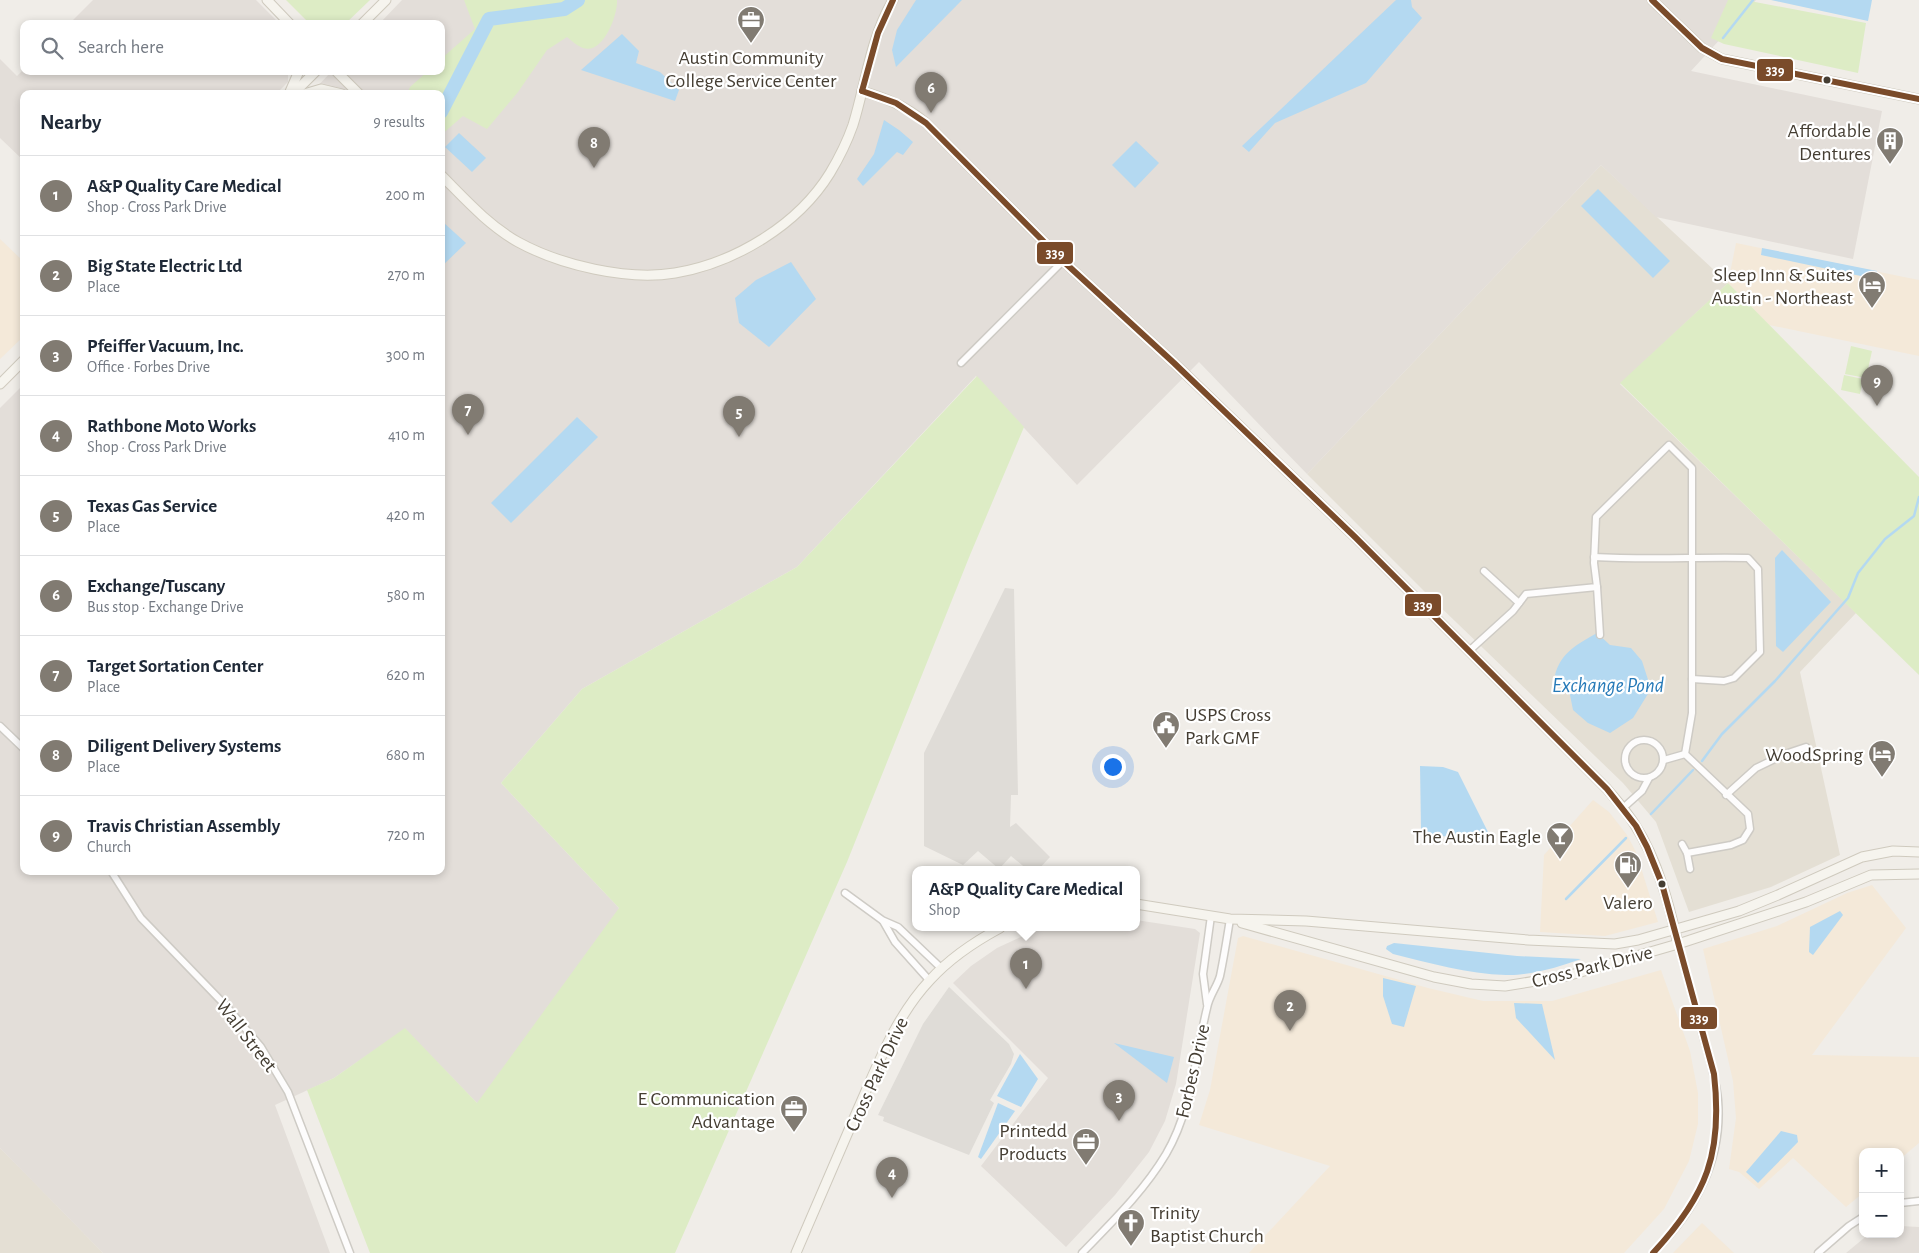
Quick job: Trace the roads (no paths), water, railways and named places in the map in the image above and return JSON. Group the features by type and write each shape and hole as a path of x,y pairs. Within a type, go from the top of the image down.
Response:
{"street":[{"path":"267,0 286,20"},
{"path":"366,20 386,0"},
{"path":"445,179 493,226 517,242 545,255 595,269 647,274 675,273 709,264 758,242 786,222 805,204 829,175 844,148 862,91 872,48 883,17 893,0"},
{"path":"1652,0 1702,48 1722,59 1919,99"},
{"path":"291,90 297,75"},
{"path":"297,90 312,75"},
{"path":"340,75 354,90"},
{"path":"862,91 892,100 924,122 1063,261 1174,363 1355,537 1607,789 1623,808 1647,847 1662,884 1714,1074 1718,1100 1718,1129 1712,1161 1698,1198 1672,1234 1653,1253"},
{"path":"961,363 1063,261"},
{"path":"0,384 20,364"},
{"path":"1600,636 1594,557 1596,516 1669,445 1692,468 1692,713 1685,754"},
{"path":"1594,557 1691,556 1748,558 1758,569 1760,652 1734,678 1724,681 1692,679"},
{"path":"1484,571 1519,603"},
{"path":"1469,651 1513,611 1526,594 1597,587"},
{"path":"0,726 20,745"},
{"path":"1623,808 1642,791 1649,778 1659,771 1664,760 1662,750 1654,742 1640,739 1629,746 1625,760 1626,766 1635,776 1649,778"},
{"path":"1726,795 1756,768 1785,754 1806,747"},
{"path":"1664,760 1685,754"},
{"path":"1685,754 1748,814 1750,828 1743,840 1731,845 1687,853"},
{"path":"1682,844 1687,853 1690,869"},
{"name":"Cross Park Drive","path":"1230,919 1306,921 1582,943 1616,944 1675,930 1747,908 1862,856 1893,850 1919,852"},
{"name":"Cross Park Drive","path":"1140,905 1230,919 1434,977 1471,984 1505,986 1567,976 1678,944 1787,908 1871,875 1919,874"},
{"name":"Wall Street","path":"114,875 141,918 238,1018 275,1068 288,1092 350,1253"},
{"path":"846,893 882,920 898,927 942,968"},
{"name":"Forbes Drive","path":"1207,1005 1203,974 1211,916"},
{"name":"Forbes Drive","path":"1082,1253 1148,1180 1166,1154 1178,1129 1188,1099 1207,1005 1219,977 1230,919"},
{"path":"882,920 895,942 929,980"},
{"name":"Cross Park Drive","path":"796,1253 888,1043 903,1015 929,980 942,968 971,944 995,931"},
{"path":"1904,1203 1919,1201"},
{"path":"1818,1253 1859,1220"}],"water":[{"path":"916,0 962,0 896,67 892,50 897,30"},
{"path":"1396,0 1411,0 1412,7 1422,18 1366,83 1275,123 1249,152 1242,146"},
{"path":"1771,0 1872,0 1868,21"},
{"path":"622,34 639,51 636,63 660,72 679,90 675,101 581,70"},
{"path":"884,120 913,142 903,155 897,152 863,186 857,179 874,154"},
{"path":"459,133 486,158 472,172 445,147"},
{"path":"1136,141 1159,163 1135,188 1112,165"},
{"path":"1598,189 1670,261 1653,278 1581,206"},
{"path":"445,224 466,243 445,263"},
{"path":"1762,248 1877,271 1875,279 1761,255"},
{"path":"791,262 816,299 769,347 739,323 735,298 756,280"},
{"path":"577,417 598,437 511,523 491,503"},
{"path":"1782,550 1831,602 1783,652 1776,646 1775,558"},
{"name":"Exchange Pond","path":"1597,633 1610,645 1631,648 1642,661 1651,689 1633,718 1610,733 1588,723 1573,710 1570,695 1564,683 1555,675 1561,660 1571,650"},
{"path":"1420,766 1443,767 1458,772 1490,836 1484,839 1425,835 1421,829"},
{"path":"1840,911 1843,915 1813,955 1809,952 1810,927"},
{"path":"1394,943 1517,956 1581,959 1554,968 1515,975 1477,973 1393,954 1386,949 1387,946"},
{"path":"1383,978 1416,986 1404,1027 1392,1024 1383,996"},
{"path":"1514,1003 1542,1004 1555,1060 1516,1018"},
{"path":"1114,1043 1174,1057 1167,1083"},
{"path":"1020,1054 1038,1079 1021,1107 997,1096"},
{"path":"998,1103 1015,1111 981,1159 978,1157"},
{"path":"1781,1131 1797,1135 1798,1142 1758,1183 1746,1172"}],"waterway":[{"path":"445,104 489,19 564,9 578,0"},
{"path":"1723,38 1753,0"},
{"path":"1702,761 1722,734 1775,681 1848,598 1858,573 1885,539 1914,516 1919,497"},
{"path":"1651,814 1693,770"},
{"path":"1566,899 1626,838"}],"place":[{"name":"Austin Community College Service Center","path":"751,44"},
{"name":"Exchange/Tuscany","path":"931,113"},
{"name":"Affordable Dentures","path":"1890,165"},
{"name":"Diligent Delivery Systems","path":"594,168"},
{"name":"Sleep Inn & Suites Austin - Northeast","path":"1872,309"},
{"name":"Travis Christian Assembly","path":"1877,406"},
{"name":"Target Sortation Center","path":"468,435"},
{"name":"Texas Gas Service","path":"739,437"},
{"name":"USPS Cross Park GMF","path":"1166,749"},
{"name":"WoodSpring","path":"1882,778"},
{"name":"The Austin Eagle","path":"1560,860"},
{"name":"Valero","path":"1628,889"},
{"name":"A&P Quality Care Medical","path":"1026,989"},
{"name":"Big State Electric Ltd","path":"1290,1031"},
{"name":"Pfeiffer Vacuum, Inc.","path":"1119,1121"},
{"name":"E Communication Advantage","path":"794,1133"},
{"name":"Printedd Products","path":"1086,1166"},
{"name":"Rathbone Moto Works","path":"892,1198"},
{"name":"Trinity Baptist Church","path":"1131,1247"}]}
